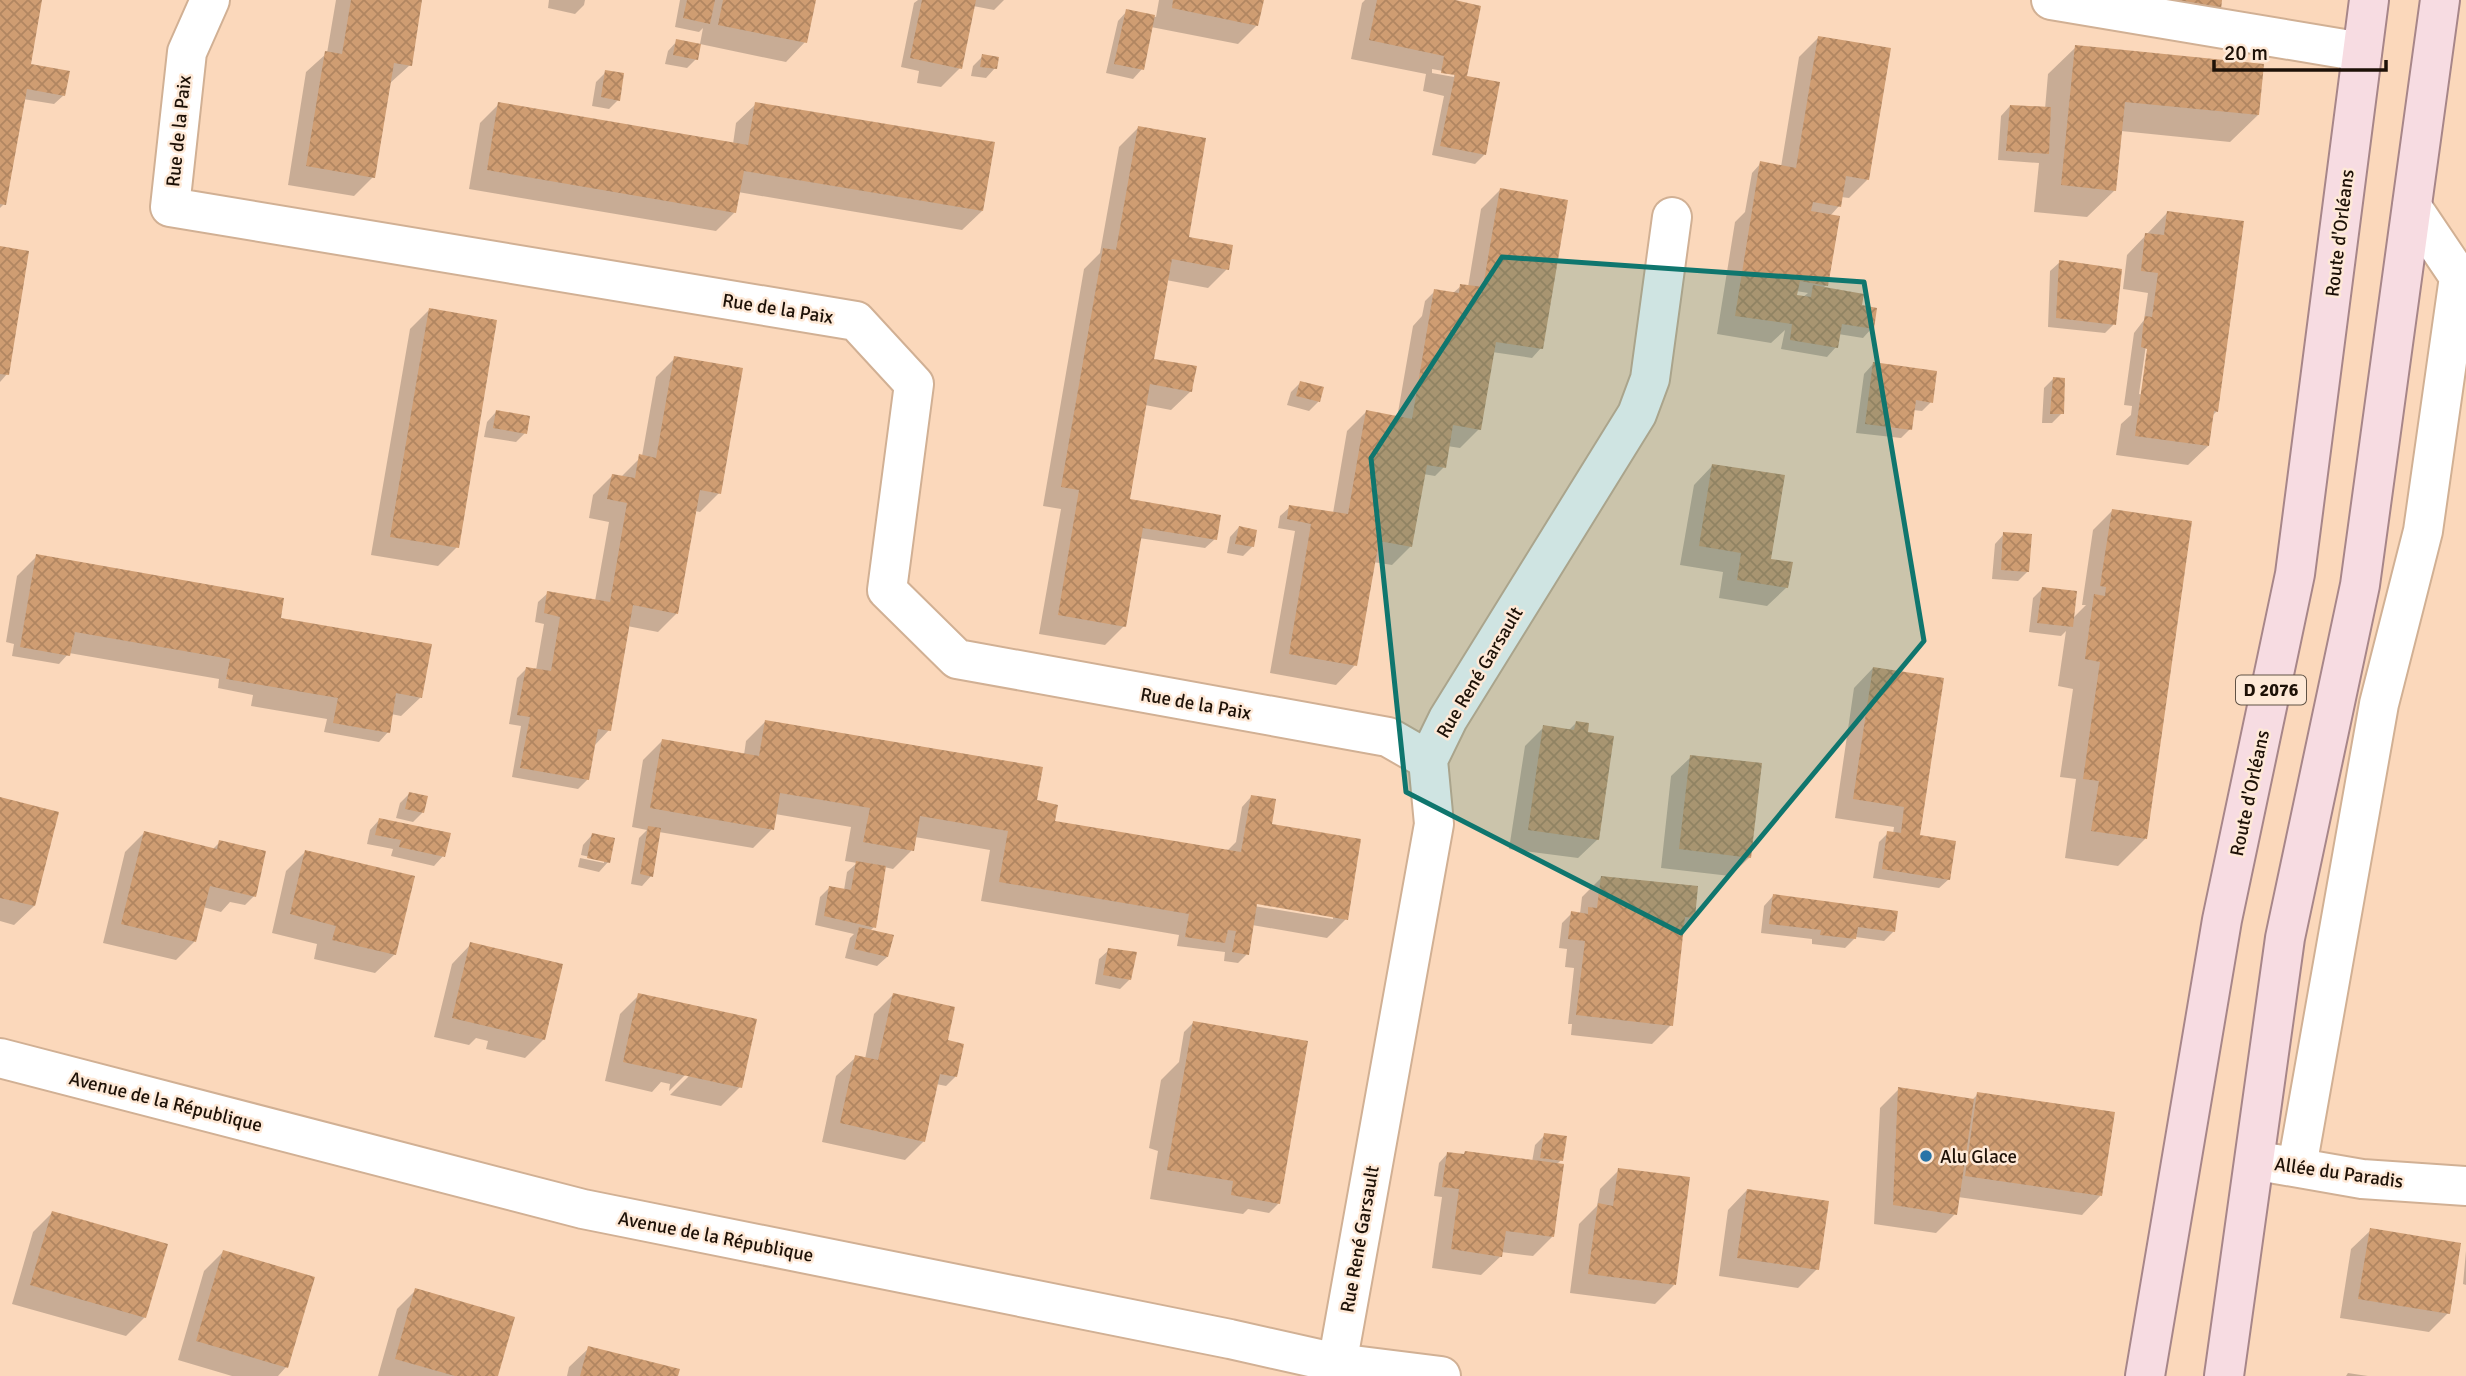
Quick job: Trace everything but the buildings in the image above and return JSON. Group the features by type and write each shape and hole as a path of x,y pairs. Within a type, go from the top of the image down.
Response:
{"main road":[{"name":"Route d'Orléans","path":"2145,1376 2222,920 2295,574 2369,0"},
{"name":"D 2076","path":"2224,1376 2285,938 2360,585 2440,0"}],"street":[{"name":"Rue de la Paix","path":"210,0 187,52 170,207 856,321 914,384 887,590 957,659 1388,737 1429,760"},
{"path":"2051,0 2362,52"},
{"path":"2297,1167 2379,704 2423,531 2459,277 2412,207"},
{"name":"Rue René Garsault","path":"1336,1370 1434,824 1429,760 1448,719 1637,414 1650,379 1672,217"},
{"name":"Avenue de la République","path":"0,1058 583,1209 1230,1339 1336,1370 1441,1376"},
{"name":"Allée du Paradis","path":"2253,1160 2362,1179 2466,1186"}],"highlighted area":[{"path":"1502,257 1864,282 1924,641 1681,933 1406,792 1371,458"}],"place":[{"name":"Alu Glace","path":"1926,1156"}]}
